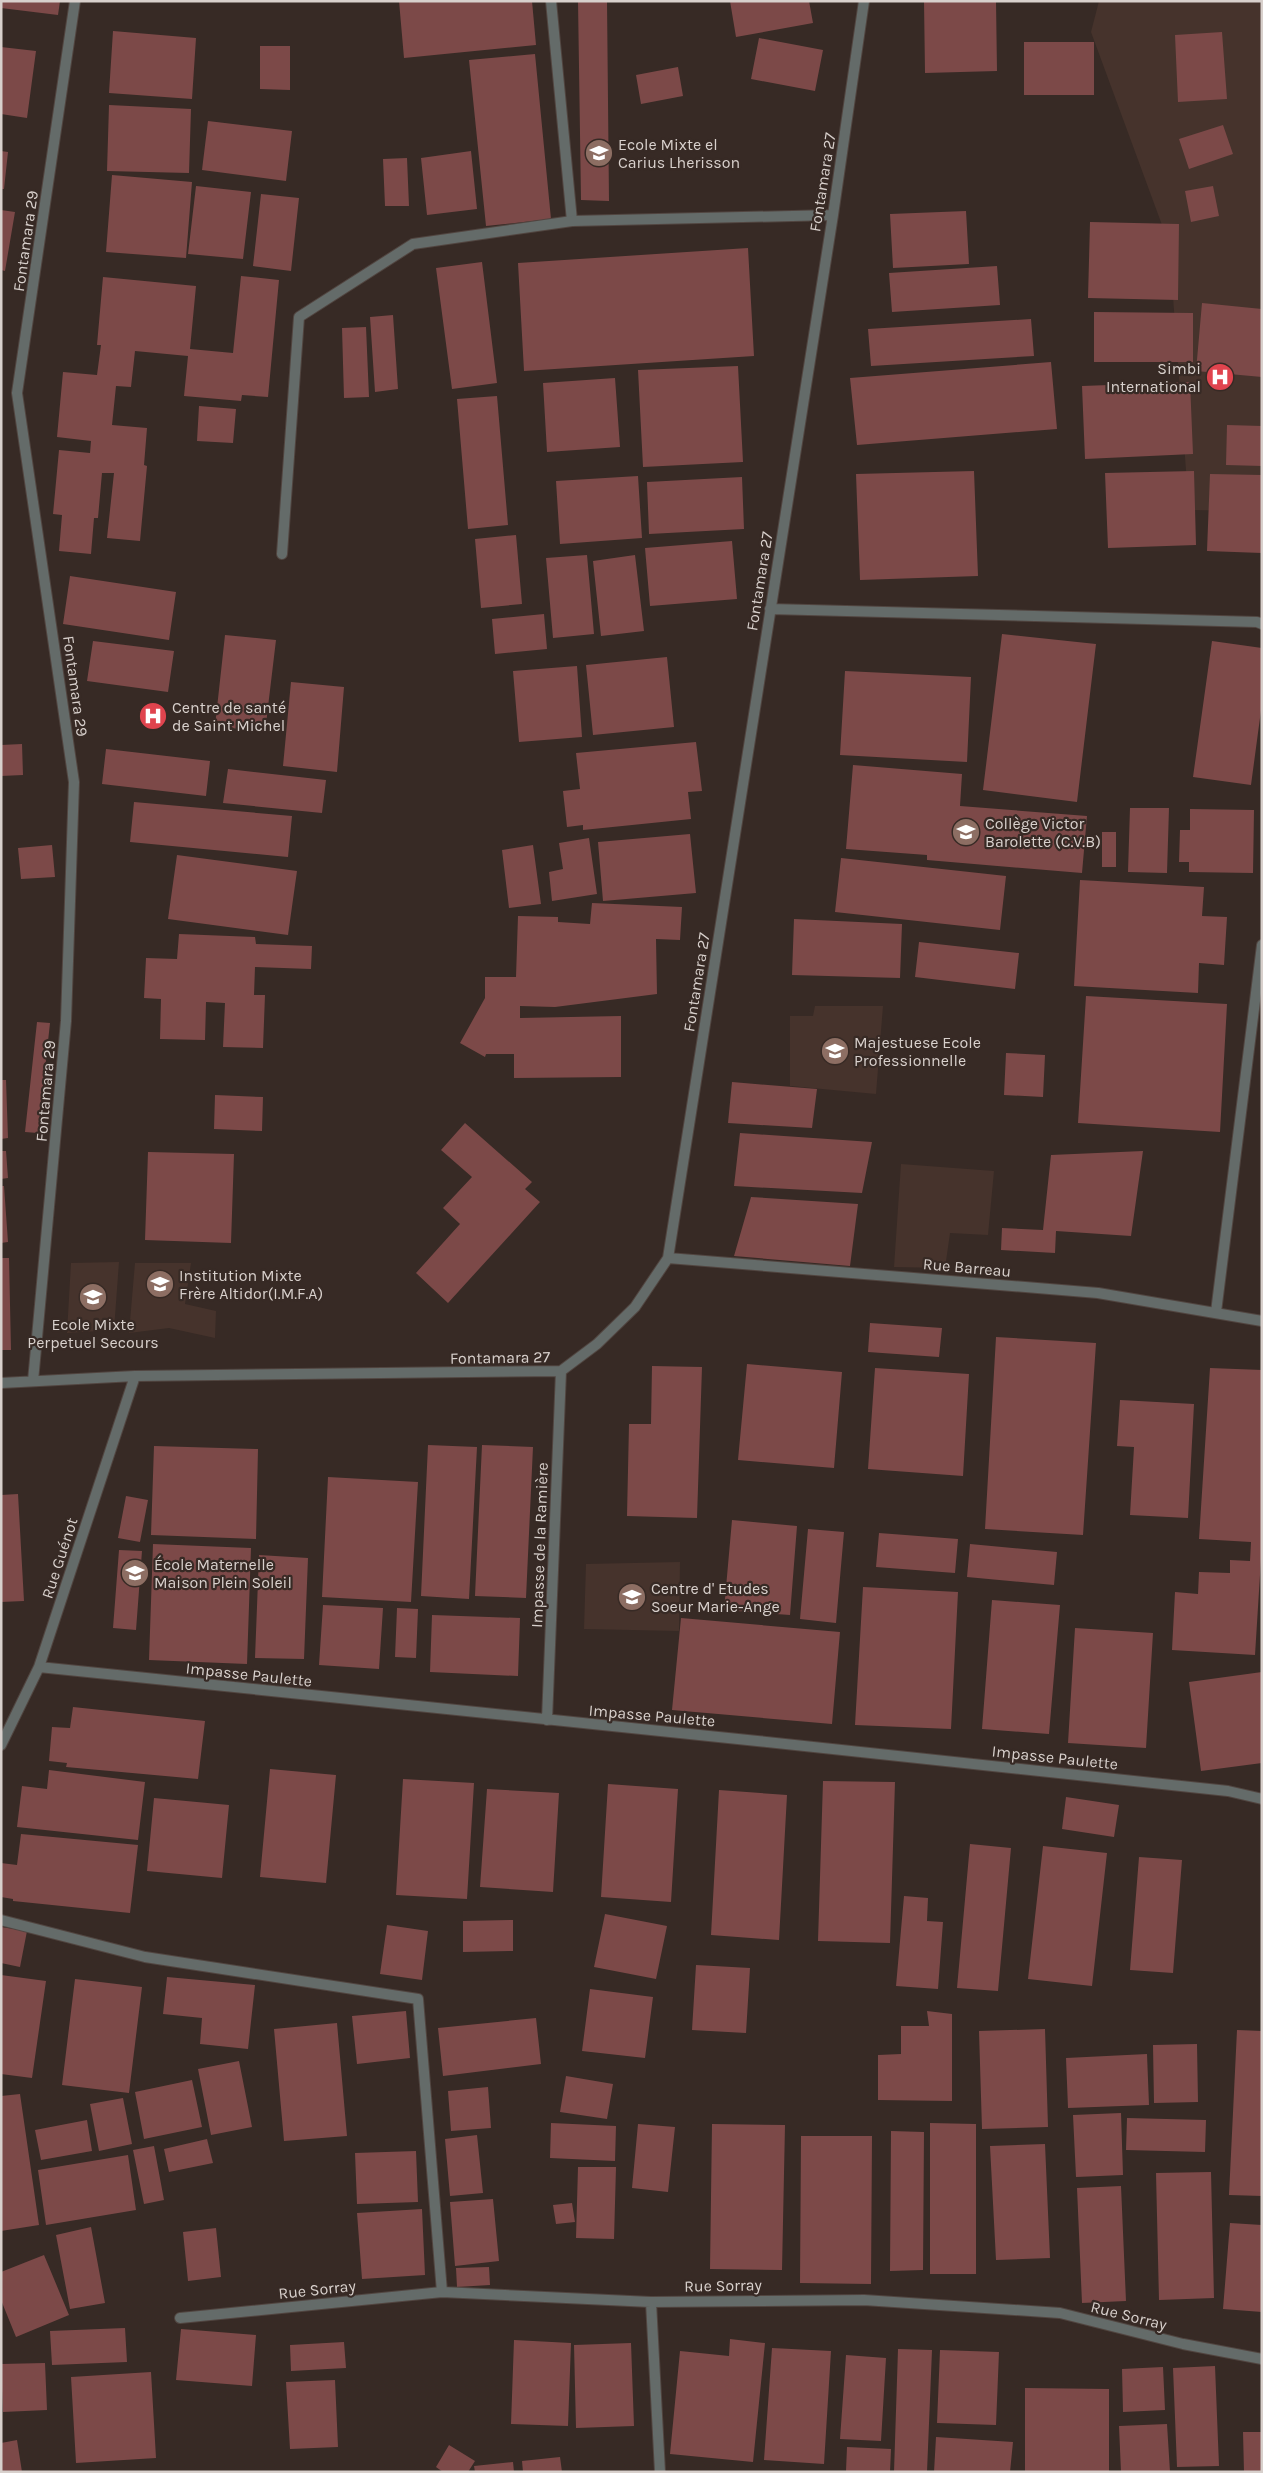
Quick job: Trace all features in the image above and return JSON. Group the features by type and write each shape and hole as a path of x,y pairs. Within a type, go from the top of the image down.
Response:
{"street":[{"name":"Fontamara 29","path":"33,1381 66,1021 74,782 18,393 75,1"},
{"path":"551,1 572,221"},
{"name":"Fontamara 27","path":"1,1383 135,1376 560,1371 597,1344 636,1307 668,1258 864,1"},
{"path":"282,554 299,317 413,244 572,221 832,215"},
{"path":"770,609 1257,622 1262,624"},
{"path":"1216,1312 1262,945"},
{"name":"Rue Barreau","path":"668,1258 1098,1293 1262,1321"},
{"name":"Impasse de la Ramière","path":"547,1720 560,1371"},
{"name":"Rue Guénot","path":"1,1745 39,1667 135,1376"},
{"name":"Impasse Paulette","path":"39,1667 547,1720 810,1745 1228,1791 1262,1799"},
{"path":"1,1920 145,1957 418,1999 442,2292"},
{"name":"Rue Sorray","path":"180,2318 442,2292 652,2302 864,2300 1060,2313 1183,2344 1262,2359"},
{"path":"652,2302 660,2472"}],"shaded area":[{"name":"Simbi International","path":"1099,1 1262,1 1262,511 1189,510 1169,244 1091,32"},
{"name":"Majestuese Ecole Professionnelle","path":"815,1006 883,1006 876,1094 790,1086 790,1016 813,1016"},
{"path":"901,1164 994,1171 988,1235 950,1233 945,1268 894,1267"},
{"name":"Ecole Mixte Perpetuel Secours","path":"119,1262 114,1330 67,1333 71,1263"},
{"name":"Institution Mixte Frère Altidor(I.M.F.A)","path":"135,1263 191,1263 185,1304 216,1311 215,1338 169,1328 129,1333"},
{"name":"Centre d' Etudes Soeur Marie-Ange","path":"680,1562 679,1631 584,1629 586,1564"}],"building":[{"path":"1,1 60,1 58,15 1,8"},
{"path":"399,1 532,1 536,45 404,58"},
{"path":"578,1 607,1 609,201 581,200"},
{"path":"730,1 809,1 813,23 736,37"},
{"path":"924,1 996,1 997,71 925,73"},
{"path":"113,31 196,38 192,99 109,93"},
{"path":"1222,32 1227,99 1178,102 1175,35"},
{"path":"759,38 823,50 815,91 751,79"},
{"path":"1024,42 1094,42 1094,95 1024,95"},
{"path":"260,46 290,46 290,90 260,89"},
{"path":"1,47 36,51 27,118 1,114"},
{"path":"535,54 551,219 486,226 469,60"},
{"path":"678,67 683,96 641,104 636,75"},
{"path":"109,105 191,109 189,173 107,171"},
{"path":"208,121 292,131 286,181 202,170"},
{"path":"1223,125 1233,154 1189,169 1179,139"},
{"path":"1,151 8,152 4,189 1,189"},
{"path":"471,151 477,209 427,215 421,158"},
{"path":"407,158 409,206 385,206 383,159"},
{"path":"112,175 192,182 186,258 106,252"},
{"path":"196,186 251,192 243,259 188,254"},
{"path":"1213,186 1219,216 1191,222 1185,191"},
{"path":"261,194 299,198 291,271 253,266"},
{"path":"1,210 15,212 5,271 1,270"},
{"path":"966,211 969,264 893,268 890,214"},
{"path":"1090,222 1179,224 1178,300 1088,298"},
{"path":"748,248 754,356 524,371 518,263"},
{"path":"482,262 497,383 452,389 436,268"},
{"path":"997,266 1000,305 892,312 889,273"},
{"path":"241,276 279,280 268,397 242,395 241,401 184,396 188,356 135,351 131,387 116,386 112,425 147,428 144,465 147,466 140,541 107,538 114,473 102,473 98,518 94,518 91,554 59,551 62,515 53,514 59,450 90,453 91,441 57,437 63,372 97,375 101,345 97,345 103,277 196,286 190,349 233,353"},
{"path":"1202,303 1262,309 1262,377 1196,371"},
{"path":"1094,312 1193,313 1193,362 1094,362"},
{"path":"393,315 398,389 375,392 370,317"},
{"path":"1031,319 1034,356 871,366 868,329"},
{"path":"366,327 369,397 344,398 342,328"},
{"path":"1051,362 1057,429 857,445 850,378"},
{"path":"738,366 743,462 643,467 638,370"},
{"path":"615,378 620,447 547,452 543,383"},
{"path":"1190,382 1193,454 1085,459 1082,386"},
{"path":"497,396 508,525 468,529 457,399"},
{"path":"199,406 236,409 233,443 197,441"},
{"path":"1227,425 1262,426 1262,466 1226,465"},
{"path":"974,471 978,576 860,580 856,474"},
{"path":"1194,471 1196,545 1108,548 1105,473"},
{"path":"1210,474 1262,475 1262,553 1207,551"},
{"path":"638,476 642,538 560,544 556,481"},
{"path":"742,477 744,529 649,534 647,482"},
{"path":"516,535 522,604 481,608 475,539"},
{"path":"732,541 737,599 650,606 645,548"},
{"path":"587,555 594,634 553,638 546,558"},
{"path":"635,555 644,631 601,636 593,561"},
{"path":"70,576 176,592 169,640 63,624"},
{"path":"544,614 547,649 495,654 492,619"},
{"path":"1002,634 1096,644 1077,802 983,790"},
{"path":"225,635 276,640 265,732 215,726"},
{"path":"93,641 174,651 168,692 87,681"},
{"path":"1212,641 1262,648 1262,703 1251,785 1193,777"},
{"path":"667,657 674,727 593,735 586,665"},
{"path":"577,666 582,737 519,742 513,671"},
{"path":"845,671 971,677 967,762 840,755"},
{"path":"291,682 344,687 337,772 283,766"},
{"path":"696,742 702,791 688,792 691,819 583,830 583,825 567,827 563,791 580,789 576,753"},
{"path":"22,744 23,775 1,776 1,745"},
{"path":"106,749 210,761 206,796 102,784"},
{"name":"Collège Victor Barolette (C.V.B)","path":"853,765 962,774 960,806 1087,816 1082,873 927,860 927,855 846,849"},
{"path":"228,769 326,780 322,813 223,803"},
{"path":"134,802 292,816 288,857 130,842"},
{"path":"1130,808 1169,808 1167,873 1128,872"},
{"path":"1190,809 1254,810 1253,873 1189,872 1189,862 1179,862 1180,830 1190,830"},
{"path":"1102,832 1116,832 1116,867 1102,867"},
{"path":"690,834 696,893 603,901 598,842"},
{"path":"589,838 597,894 552,901 549,872 563,869 559,843"},
{"path":"52,845 55,877 21,879 18,848"},
{"path":"533,845 541,904 509,908 502,850"},
{"path":"177,855 297,871 288,935 168,919"},
{"path":"841,858 1006,876 1000,930 835,912"},
{"path":"1080,880 1204,887 1202,916 1227,917 1224,965 1199,963 1198,993 1074,986"},
{"path":"592,903 682,907 680,940 656,939 657,994 555,1007 520,1006 520,1018 621,1016 621,1077 514,1078 514,1054 486,1054 485,1057 460,1043 485,998 485,977 516,977 518,916 558,917 558,922 590,924"},
{"path":"794,919 902,924 900,978 792,975"},
{"path":"179,934 255,937 256,944 312,946 311,969 255,967 254,995 265,995 263,1048 223,1047 225,1003 206,1002 205,1040 160,1039 161,999 144,998 146,958 177,959"},
{"path":"919,942 1019,953 1015,989 915,977"},
{"path":"1086,996 1227,1004 1220,1132 1078,1123"},
{"path":"37,1022 50,1023 38,1133 25,1132"},
{"path":"1006,1053 1045,1055 1043,1097 1004,1095"},
{"path":"1,1080 6,1080 8,1138 1,1139"},
{"path":"732,1082 817,1089 812,1128 728,1123"},
{"path":"215,1095 263,1097 262,1131 214,1129"},
{"path":"465,1123 532,1182 525,1189 540,1202 448,1303 416,1273 460,1224 443,1208 472,1177 441,1150"},
{"path":"740,1133 872,1142 862,1193 734,1186"},
{"path":"1,1151 6,1151 8,1178 1,1179"},
{"path":"1143,1151 1131,1236 1056,1231 1055,1253 1001,1250 1002,1228 1043,1230 1051,1155"},
{"path":"148,1152 234,1154 231,1243 145,1240"},
{"path":"1,1186 4,1186 8,1242 1,1243"},
{"path":"751,1197 858,1204 850,1266 734,1256"},
{"path":"1,1258 9,1258 11,1350 1,1350"},
{"path":"870,1323 942,1328 939,1357 868,1352"},
{"path":"996,1337 1096,1343 1083,1535 985,1529"},
{"path":"747,1364 842,1372 834,1468 738,1460"},
{"path":"652,1366 702,1367 697,1518 627,1516 629,1424 651,1424"},
{"path":"875,1368 969,1374 963,1476 868,1469"},
{"path":"1210,1368 1262,1370 1262,1543 1255,1655 1172,1650 1175,1592 1198,1594 1199,1572 1230,1573 1230,1560 1250,1561 1251,1542 1199,1539"},
{"path":"1120,1400 1194,1404 1188,1518 1130,1515 1134,1447 1117,1446"},
{"path":"428,1445 477,1447 469,1599 421,1596"},
{"path":"482,1445 533,1447 526,1598 475,1596"},
{"path":"154,1446 258,1449 256,1539 151,1535"},
{"path":"328,1477 418,1482 411,1602 322,1597"},
{"path":"18,1494 24,1601 1,1602 1,1495"},
{"path":"126,1496 148,1500 140,1542 118,1538"},
{"path":"732,1520 797,1526 790,1615 724,1610"},
{"path":"808,1529 844,1532 836,1623 800,1619"},
{"path":"879,1533 958,1539 955,1573 876,1567"},
{"path":"153,1544 251,1548 247,1664 149,1660"},
{"path":"970,1544 1057,1552 1054,1585 967,1577"},
{"path":"119,1550 142,1551 136,1630 113,1628"},
{"path":"259,1555 308,1558 304,1659 255,1658"},
{"path":"863,1587 958,1592 951,1729 855,1725"},
{"path":"992,1600 1060,1605 1049,1734 982,1729"},
{"path":"323,1605 383,1608 379,1669 319,1665"},
{"path":"397,1608 418,1609 416,1658 395,1657"},
{"path":"432,1615 520,1618 518,1676 430,1672"},
{"path":"681,1618 840,1632 832,1724 672,1710"},
{"path":"1075,1628 1153,1633 1146,1748 1068,1743"},
{"path":"1262,1672 1262,1763 1201,1771 1189,1682"},
{"path":"73,1707 205,1721 198,1779 66,1767 67,1763 49,1761 52,1727 70,1728"},
{"path":"270,1769 336,1775 326,1883 260,1877"},
{"path":"49,1770 145,1782 138,1840 17,1827 22,1786 47,1789"},
{"path":"403,1779 474,1783 467,1899 396,1895"},
{"path":"823,1781 895,1782 890,1943 818,1941"},
{"path":"608,1784 678,1789 671,1902 601,1897"},
{"path":"487,1789 559,1793 553,1892 480,1887"},
{"path":"719,1790 787,1795 779,1940 711,1935"},
{"path":"1066,1797 1119,1805 1114,1837 1062,1829"},
{"path":"154,1798 229,1805 222,1878 147,1871"},
{"path":"21,1834 138,1845 130,1913 13,1901 13,1899 1,1897 1,1863 17,1865"},
{"path":"970,1844 1011,1848 998,1991 957,1988"},
{"path":"1043,1846 1107,1853 1092,1986 1028,1979"},
{"path":"1139,1857 1182,1860 1173,1973 1130,1970"},
{"path":"904,1896 928,1898 927,1921 943,1922 938,1989 896,1986"},
{"path":"605,1914 667,1926 656,1979 594,1967"},
{"path":"513,1920 513,1951 463,1952 463,1921"},
{"path":"387,1925 428,1931 422,1980 380,1974"},
{"path":"1,1927 27,1931 20,1967 1,1963"},
{"path":"696,1965 750,1968 746,2033 692,2030"},
{"path":"1,1975 46,1981 32,2078 1,2074"},
{"path":"167,1977 255,1985 248,2049 200,2044 202,2018 163,2014"},
{"path":"75,1979 142,1987 129,2093 62,2085"},
{"path":"590,1989 653,1997 645,2058 582,2051"},
{"path":"406,2011 410,2058 357,2064 352,2016"},
{"path":"927,2011 952,2014 952,2101 878,2100 878,2055 901,2054 901,2026 929,2026"},
{"path":"536,2018 541,2064 443,2076 438,2028"},
{"path":"337,2023 347,2136 284,2141 274,2029"},
{"path":"1045,2029 1048,2127 982,2129 979,2031"},
{"path":"1237,2030 1262,2031 1262,2196 1229,2195"},
{"path":"1197,2044 1198,2102 1154,2103 1153,2045"},
{"path":"1147,2054 1149,2105 1068,2108 1066,2058"},
{"path":"239,2061 252,2127 211,2135 198,2069"},
{"path":"566,2076 613,2084 607,2119 560,2112"},
{"path":"192,2080 202,2127 144,2139 135,2092"},
{"path":"488,2087 491,2128 451,2131 448,2091"},
{"path":"20,2094 39,2225 1,2231 1,2096"},
{"path":"123,2098 132,2144 99,2151 90,2104"},
{"path":"1121,2113 1123,2175 1076,2177 1073,2115"},
{"path":"1127,2118 1206,2120 1205,2152 1126,2150"},
{"path":"87,2120 92,2151 41,2160 35,2130"},
{"path":"551,2123 616,2126 615,2161 550,2158"},
{"path":"930,2123 976,2124 976,2274 930,2274"},
{"path":"638,2124 675,2127 668,2192 632,2188"},
{"path":"712,2124 785,2125 782,2270 710,2269"},
{"path":"891,2131 924,2132 923,2270 890,2271"},
{"path":"477,2135 483,2193 450,2196 445,2139"},
{"path":"801,2136 872,2136 871,2284 800,2283"},
{"path":"207,2139 213,2163 169,2172 164,2149"},
{"path":"1045,2144 1050,2258 996,2260 990,2146"},
{"path":"154,2146 164,2200 144,2204 133,2150"},
{"path":"416,2151 418,2202 357,2204 355,2153"},
{"path":"128,2155 136,2210 46,2225 38,2170"},
{"path":"578,2167 616,2167 614,2239 576,2238"},
{"path":"1211,2172 1214,2298 1159,2300 1156,2173"},
{"path":"1121,2186 1126,2301 1082,2303 1077,2188"},
{"path":"493,2199 499,2261 455,2266 450,2202"},
{"path":"572,2203 575,2222 556,2224 553,2205"},
{"path":"422,2209 425,2275 362,2279 357,2213"},
{"path":"1230,2223 1262,2225 1262,2312 1223,2309"},
{"path":"91,2227 105,2303 70,2309 56,2235"},
{"path":"216,2228 221,2277 188,2281 183,2232"},
{"path":"44,2255 69,2315 16,2337 1,2300 1,2272"},
{"path":"489,2267 490,2285 457,2287 456,2268"},
{"path":"125,2328 127,2362 52,2365 50,2331"},
{"path":"181,2329 256,2335 252,2386 176,2380"},
{"path":"730,2339 765,2343 753,2462 670,2454 680,2351 729,2356"},
{"path":"514,2340 571,2343 568,2426 511,2424"},
{"path":"344,2342 346,2368 291,2371 290,2345"},
{"path":"631,2343 634,2426 576,2428 574,2345"},
{"path":"772,2348 831,2351 824,2464 764,2460"},
{"path":"898,2349 932,2350 927,2472 894,2472"},
{"path":"940,2350 999,2352 996,2425 937,2423"},
{"path":"846,2355 886,2358 881,2441 840,2439"},
{"path":"45,2363 47,2410 3,2412 1,2364"},
{"path":"1215,2366 1219,2466 1177,2467 1173,2368"},
{"path":"1163,2367 1165,2410 1123,2412 1122,2369"},
{"path":"151,2372 156,2458 76,2463 71,2377"},
{"path":"335,2380 338,2447 290,2449 286,2382"},
{"path":"1025,2388 1109,2389 1109,2472 1025,2472"},
{"path":"1167,2424 1170,2472 1121,2472 1119,2426"},
{"path":"1243,2432 1262,2432 1262,2472 1244,2472"},
{"path":"936,2437 1013,2442 1010,2472 934,2472"},
{"path":"17,2440 22,2472 1,2472 1,2443"},
{"path":"449,2445 475,2461 468,2472 443,2472 436,2467"},
{"path":"847,2447 891,2449 890,2472 846,2471"},
{"path":"560,2457 562,2472 523,2472 522,2461"},
{"path":"513,2462 514,2472 475,2472 474,2466"}],"place":[{"name":"Ecole Mixte el Carius Lherisson","path":"599,153"},
{"name":"Simbi International","path":"1220,377"},
{"name":"Centre de santé de Saint Michel","path":"153,716"},
{"name":"Collège Victor Barolette (C.V.B)","path":"966,832"},
{"name":"Majestuese Ecole Professionnelle","path":"835,1051"},
{"name":"Institution Mixte Frère Altidor(I.M.F.A)","path":"160,1284"},
{"name":"Ecole Mixte Perpetuel Secours","path":"93,1297"},
{"name":"École Maternelle Maison Plein Soleil","path":"135,1573"},
{"name":"Centre d' Etudes Soeur Marie-Ange","path":"632,1597"}]}
